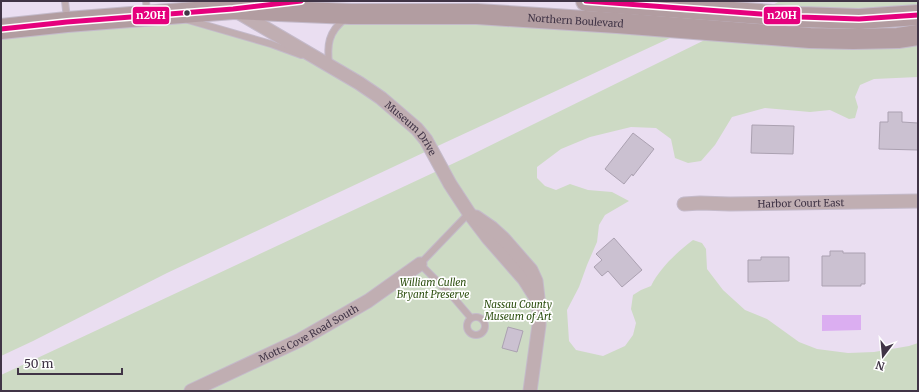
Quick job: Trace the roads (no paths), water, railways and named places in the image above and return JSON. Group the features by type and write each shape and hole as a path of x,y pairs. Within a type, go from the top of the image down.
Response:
{"main road":[{"name":"Northern Boulevard","path":"1,29 67,22 153,10 301,1"},
{"name":"Northern Boulevard","path":"586,1 800,17 859,19 918,15"},
{"name":"Northern Boulevard","path":"232,5 352,14 477,14 625,23 810,38 898,38 918,35"}],"street":[{"name":"Museum Drive","path":"232,5 359,83 381,98 417,128 426,140 450,184 469,213 488,238 524,279 538,301 538,325 530,391"},
{"name":"Harbor Court East","path":"684,204 918,201"},
{"name":"Motts Cove Road South","path":"191,391 300,340 368,301 420,264"}],"lane":[{"path":"65,1 67,22"},
{"path":"153,10 271,44 330,66 328,44 330,36 340,23 352,14"},
{"path":"469,213 420,264 453,297 471,318"}],"park label":[{"name":"William Cullen Bryant Preserve","path":"433,288"},
{"name":"Nassau County Museum of Art","path":"518,310"}]}
